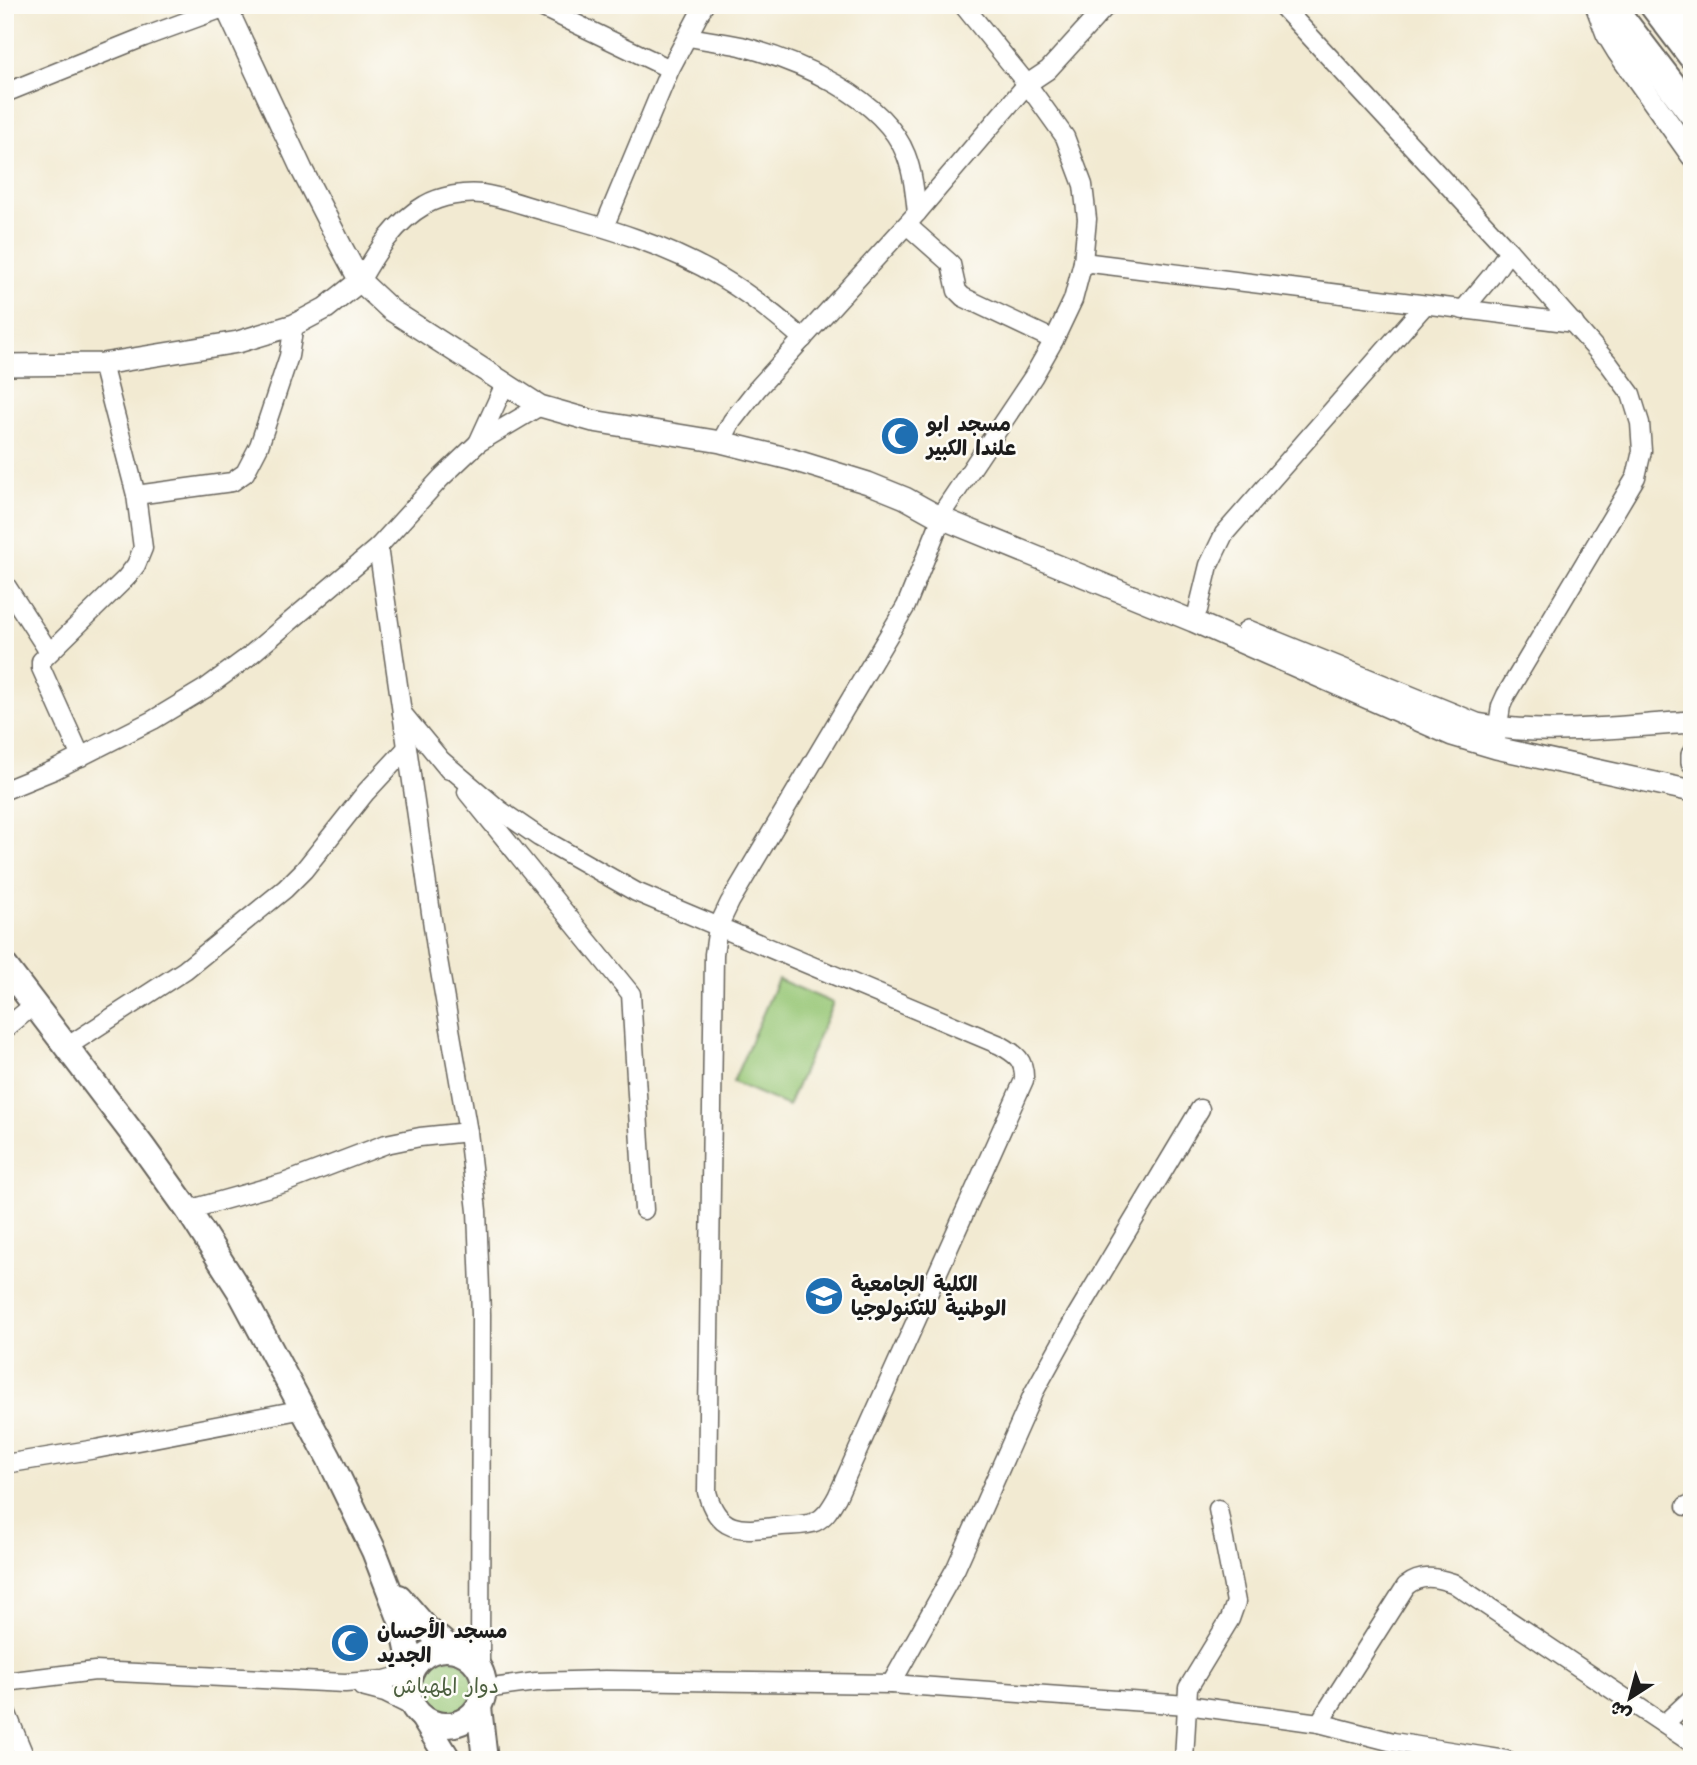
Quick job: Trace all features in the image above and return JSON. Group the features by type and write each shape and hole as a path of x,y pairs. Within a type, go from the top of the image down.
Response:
{"highway":[{"path":"1610,5 1692,112"},
{"path":"1654,5 1692,55"}],"main road":[{"path":"5,966 36,1003 188,1210 239,1290 304,1409 388,1583 403,1626 411,1671 408,1692 450,1760"},
{"path":"388,1583 411,1613 450,1648 472,1659 481,1688 485,1760"},
{"path":"411,1671 428,1653 450,1648"},
{"path":"418,1712 437,1725 453,1725 468,1719 481,1688"}],"street":[{"path":"537,5 670,69"},
{"path":"604,227 670,69 704,5"},
{"path":"442,761 501,811 574,858 636,892 718,928 1000,1045 1017,1054 1025,1066 1024,1080 837,1497 828,1513 814,1523 741,1531 719,1516 711,1505 707,1492 714,954 718,928 730,902 906,606 944,512 1033,377 1054,340 1073,300 1083,262 1087,219 1083,186 1065,137 1027,84 963,5"},
{"path":"721,442 742,407 912,219 1027,84 1048,70 1107,5"},
{"path":"1281,5 1509,251 1609,364 1631,394 1640,423 1642,451 1636,477 1506,695 1496,738"},
{"path":"1596,5 1607,34 1618,52 1692,156"},
{"path":"1674,5 1692,25"},
{"path":"5,93 226,6 302,170 360,281 391,310 540,406 593,422 721,442 790,459 868,483 1198,610 1459,718 1496,738 1547,730 1692,722"},
{"path":"688,37 739,46 789,61 867,105 892,130 906,155 912,219 951,264 957,291 963,297 1054,340"},
{"path":"5,365 102,364 238,342 294,325 326,309 360,281 380,246 400,224 426,204 452,196 481,194 604,227 673,252 723,278 756,300 803,339"},
{"path":"1463,310 1509,251"},
{"path":"1083,262 1574,324"},
{"path":"1198,610 1209,565 1224,534 1424,306"},
{"path":"136,495 232,482 245,473 259,446 274,406 289,356 294,325"},
{"path":"80,757 41,668 41,661 136,565 143,548 136,495 102,364"},
{"path":"478,443 505,384"},
{"path":"5,790 80,757 153,720 206,688 248,657 378,547 441,478 478,443 540,406"},
{"path":"944,512 1426,726 1496,738 1692,791"},
{"path":"378,547 437,954 468,1132 477,1211 481,1314 481,1688 536,1682 605,1680 891,1684 1187,1705 1320,1723 1393,1742 1506,1760"},
{"path":"5,583 49,652"},
{"path":"402,713 631,994 644,1210"},
{"path":"68,1046 185,970 285,889 304,870 358,801 407,748"},
{"path":"1692,755 1692,762"},
{"path":"5,1029 36,1003"},
{"path":"891,1684 956,1568 1034,1392 1200,1109"},
{"path":"188,1210 284,1183 386,1144 468,1132"},
{"path":"5,1464 304,1409"},
{"path":"1184,1760 1188,1688 1230,1619 1236,1602 1218,1510"},
{"path":"1320,1723 1406,1586 1414,1579 1425,1577 1453,1583 1692,1743"},
{"path":"5,1682 95,1671 345,1683 385,1680 411,1671"},
{"path":"345,1683 385,1693 418,1712"},
{"path":"1664,1724 1692,1698"},
{"path":"5,1709 26,1760"}],"green space":[{"path":"778,979 833,1003 788,1106 733,1082"},
{"name":"دوار المهباش","path":"446,1658 457,1660 466,1666 472,1675 472,1697 466,1706 457,1712 446,1714 435,1712 426,1706 420,1697 418,1686 420,1675 426,1666 435,1660"}],"place":[{"name":"مسجد ابو علندا الكبير","path":"900,436"},
{"name":"الكلية الجامعية الوطنية للتكنولوجيا","path":"824,1296"},
{"name":"مسجد الأحسان الجديد","path":"350,1643"}]}
